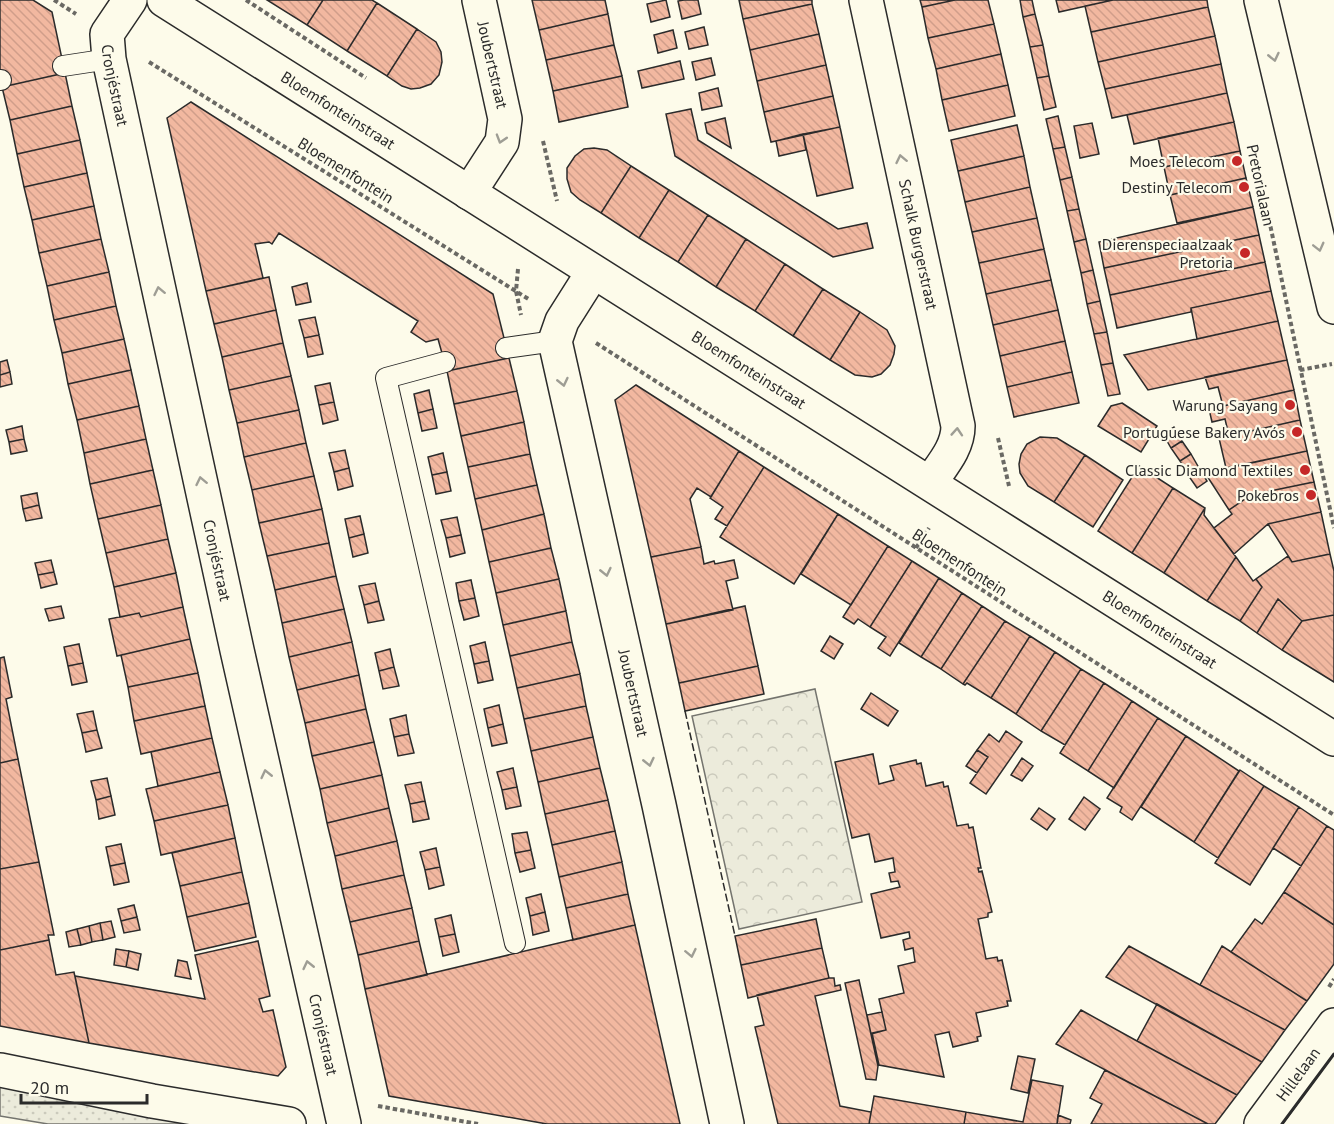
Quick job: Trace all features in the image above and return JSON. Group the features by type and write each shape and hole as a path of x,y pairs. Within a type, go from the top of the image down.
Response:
{"street":[{"name":"Cronjéstraat","path":"130,0 107,34 109,59 237,650 345,1124"},
{"name":"Bloemfonteinstraat","path":"164,0 1334,739"},
{"name":"Joubertstraat","path":"469,193 502,142 506,120 479,0"},
{"name":"Schalk Burgerstraat","path":"866,0 958,426 958,438 930,483"},
{"path":"1261,0 1333,298"},
{"path":"555,341 562,321 593,272"},
{"name":"Joubertstraat","path":"555,341 659,805 727,1124"},
{"name":"Hillelaan","path":"1260,1124 1334,1025"},
{"path":"0,1070 152,1101 289,1124"}],"lane":[{"path":"63,66 109,59"},
{"path":"506,348 555,341"},
{"path":"445,362 386,378 515,943"}],"path":[{"path":"246,0 374,84"},
{"name":"Bloemenfontein","path":"146,60 534,303"},
{"name":"Pretorialaan","path":"1253,146 1334,528"},
{"name":"Bloemenfontein","path":"591,340 1334,815"},
{"path":"1300,370 1332,364"},
{"path":"377,1106 478,1124"}],"green space":[{"path":"815,689 862,902 739,929 692,716"},
{"path":"0,1081 234,1124 48,1124 0,1116"}],"building":[{"path":"0,0 33,0 52,12 65,73 2,87"},
{"path":"267,0 323,0 307,25"},
{"path":"323,0 372,0 377,3 347,51 307,25"},
{"path":"532,0 605,0 608,14 539,30"},
{"path":"666,0 670,17 651,22 647,4"},
{"path":"698,0 701,14 682,19 678,1"},
{"path":"739,0 812,0 812,4 743,19"},
{"path":"920,0 955,0 922,7"},
{"path":"955,0 988,0 994,24 928,38 922,7"},
{"path":"1020,0 1032,0 1035,14 1023,17"},
{"path":"1056,0 1113,0 1059,12"},
{"path":"1113,0 1207,0 1208,7 1091,32 1085,6"},
{"path":"377,3 417,29 387,76 347,51"},
{"path":"812,4 819,34 750,50 743,19"},
{"path":"1208,7 1215,36 1098,62 1091,32"},
{"path":"608,14 614,45 546,60 539,30"},
{"path":"1035,14 1043,45 1030,47 1023,17"},
{"path":"994,24 1001,54 936,69 928,38"},
{"path":"704,27 708,45 689,49 685,32"},
{"path":"417,29 436,42 441,52 442,62 439,75 431,84 411,89 387,76"},
{"path":"673,30 677,48 658,53 654,35"},
{"path":"819,34 826,65 757,81 750,50"},
{"path":"1215,36 1221,64 1105,89 1098,62"},
{"path":"614,45 622,76 553,91 546,60"},
{"path":"1043,45 1049,76 1037,78 1030,47"},
{"path":"1001,54 1008,85 942,100 936,69"},
{"path":"711,58 715,75 696,80 692,62"},
{"path":"680,61 684,79 642,88 638,71"},
{"path":"1221,64 1227,93 1112,118 1105,89"},
{"path":"826,65 833,96 764,112 757,81"},
{"path":"65,73 72,106 10,120 2,87"},
{"path":"622,76 628,107 559,122 553,91"},
{"path":"1049,76 1056,107 1044,110 1037,78"},
{"path":"1008,85 1015,116 949,131 942,100"},
{"path":"718,88 722,106 702,110 699,93"},
{"path":"1227,93 1234,122 1134,144 1127,115"},
{"path":"833,96 840,127 771,142 764,112"},
{"path":"191,102 493,294 509,358 447,371 438,339 426,342 411,332 418,321 279,233 272,244 269,242 255,244 263,278 206,291 167,118"},
{"path":"72,106 80,140 17,154 10,120"},
{"path":"691,109 698,140 838,229 867,223 873,248 833,257 675,156 666,114"},
{"path":"1058,116 1065,147 1053,149 1046,119"},
{"path":"725,118 731,148 707,133 705,123"},
{"path":"1234,122 1240,151 1164,167 1158,138"},
{"path":"1092,123 1099,154 1080,158 1074,126"},
{"path":"1017,125 1024,156 958,171 951,140"},
{"path":"840,127 853,188 817,196 803,134"},
{"path":"803,134 806,150 779,156 776,141"},
{"path":"80,140 87,173 24,187 17,154"},
{"path":"1065,147 1072,177 1060,180 1053,149"},
{"path":"584,149 607,150 631,166 601,213 571,192 567,179 567,168 575,156"},
{"path":"1240,151 1246,178 1170,195 1164,167"},
{"path":"1024,156 1030,187 965,202 958,171"},
{"path":"631,166 669,190 639,238 601,213"},
{"path":"87,173 94,206 32,220 24,187"},
{"path":"1072,177 1079,209 1067,211 1060,180"},
{"path":"1246,178 1253,207 1177,223 1170,195"},
{"path":"1030,187 1037,218 972,232 965,202"},
{"path":"669,190 708,215 678,262 639,238"},
{"path":"94,206 101,239 39,253 32,220"},
{"path":"1253,207 1259,235 1104,268 1099,242"},
{"path":"1079,209 1086,239 1074,242 1067,211"},
{"path":"708,215 746,239 716,287 678,262"},
{"path":"1037,218 1044,249 979,263 972,232"},
{"path":"1259,235 1265,262 1110,295 1104,268"},
{"path":"101,239 109,272 47,286 39,253"},
{"path":"746,239 785,264 755,311 716,287"},
{"path":"1086,239 1093,270 1081,273 1074,242"},
{"path":"1044,249 1051,280 986,294 979,263"},
{"path":"1265,262 1271,291 1191,308 1191,312 1117,328 1110,295"},
{"path":"785,264 823,289 793,336 755,311"},
{"path":"1093,270 1100,301 1087,304 1081,273"},
{"path":"109,272 116,306 54,320 47,286"},
{"path":"269,277 276,310 214,324 206,291"},
{"path":"1051,280 1058,310 993,325 986,294"},
{"path":"307,283 311,302 296,305 292,287"},
{"path":"823,289 860,312 830,360 793,336"},
{"path":"1271,291 1278,321 1197,339 1191,308"},
{"path":"1100,301 1107,332 1094,334 1087,304"},
{"path":"116,306 124,339 62,353 54,320"},
{"path":"276,310 283,343 222,357 214,324"},
{"path":"1058,310 1065,341 1000,356 993,325"},
{"path":"860,312 887,330 895,346 890,365 881,374 872,377 855,375 830,360"},
{"path":"315,317 319,335 304,338 299,320"},
{"path":"1278,321 1287,360 1148,390 1124,355"},
{"path":"1107,332 1113,363 1101,365 1094,334"},
{"path":"319,335 323,354 308,357 304,338"},
{"path":"124,339 131,370 68,384 62,353"},
{"path":"1065,341 1072,372 1007,387 1000,356"},
{"path":"283,343 291,376 229,390 222,357"},
{"path":"509,358 517,391 454,404 447,371"},
{"path":"7,360 10,372 0,375 0,362"},
{"path":"1287,360 1294,390 1223,406 1218,387 1209,389 1205,377"},
{"path":"1113,363 1120,394 1108,396 1101,365"},
{"path":"131,370 139,406 77,420 68,384"},
{"path":"10,372 12,384 0,387 0,375"},
{"path":"1072,372 1079,403 1014,417 1007,387"},
{"path":"291,376 299,410 237,423 229,390"},
{"path":"330,383 334,402 319,405 315,386"},
{"path":"636,385 739,451 711,497 697,488 690,499 701,547 651,557 615,400"},
{"path":"429,390 433,409 418,413 414,394"},
{"path":"1294,390 1300,420 1229,436 1225,419 1212,422 1209,409"},
{"path":"517,391 524,422 461,436 454,404"},
{"path":"334,402 338,420 323,424 319,405"},
{"path":"1122,403 1157,426 1141,452 1098,426 1111,406"},
{"path":"139,406 146,439 84,453 77,420"},
{"path":"433,409 437,428 422,431 418,413"},
{"path":"299,410 306,443 244,457 237,423"},
{"path":"1300,420 1307,451 1226,468 1219,438"},
{"path":"524,422 530,454 468,467 461,436"},
{"path":"22,426 24,439 9,442 6,430"},
{"path":"1174,427 1182,441 1171,448 1163,434"},
{"path":"1040,437 1057,438 1085,455 1054,502 1028,486 1020,473 1021,454 1027,444"},
{"path":"24,439 27,451 11,454 9,442"},
{"path":"146,439 153,470 90,484 84,453"},
{"path":"1182,441 1191,454 1180,461 1171,448"},
{"path":"306,443 314,476 252,490 244,457"},
{"path":"345,450 349,468 334,472 329,453"},
{"path":"739,451 764,467 727,526 715,519 723,507 710,498"},
{"path":"1307,451 1314,482 1251,495 1229,510 1207,476 1235,469 1233,467"},
{"path":"443,453 447,472 432,475 428,457"},
{"path":"530,454 537,485 475,499 468,467"},
{"path":"1191,454 1199,468 1188,475 1180,461"},
{"path":"1085,455 1123,480 1093,527 1054,502"},
{"path":"1139,466 1173,488 1132,553 1098,531"},
{"path":"764,467 838,514 794,584 720,537"},
{"path":"349,468 353,486 338,490 334,472"},
{"path":"1199,468 1207,481 1197,488 1188,475"},
{"path":"153,470 161,505 98,519 90,484"},
{"path":"447,472 451,491 436,494 432,475"},
{"path":"314,476 322,509 259,523 252,490"},
{"path":"1314,482 1321,512 1268,524 1234,554 1214,528 1232,514 1229,510 1251,495"},
{"path":"537,485 544,514 482,530 475,499"},
{"path":"1173,488 1205,508 1164,573 1132,553"},
{"path":"37,493 39,505 23,509 21,496"},
{"path":"39,505 42,518 26,521 23,509"},
{"path":"161,505 168,539 106,553 98,519"},
{"path":"1205,508 1204,515 1236,557 1207,601 1164,573"},
{"path":"322,509 329,543 267,556 259,523"},
{"path":"1321,512 1330,554 1292,562 1268,524"},
{"path":"544,514 551,548 489,562 482,530"},
{"path":"838,514 888,546 851,605 801,574"},
{"path":"360,516 364,534 349,538 345,519"},
{"path":"457,517 461,535 446,538 441,520"},
{"path":"364,534 368,553 353,557 349,538"},
{"path":"461,535 465,553 450,557 446,538"},
{"path":"168,539 176,573 114,587 106,553"},
{"path":"329,543 336,576 275,590 267,556"},
{"path":"888,546 912,561 870,627 858,619 854,624 843,617"},
{"path":"701,547 704,564 734,560 738,578 726,581 733,610 666,624 651,557"},
{"path":"551,548 559,579 496,593 489,562"},
{"path":"1330,554 1334,571 1334,615 1302,621 1278,599 1257,633 1240,621 1262,587 1256,579 1288,556 1292,562"},
{"path":"1236,557 1253,581 1256,579 1262,587 1240,621 1207,601"},
{"path":"51,560 54,572 38,575 35,563"},
{"path":"912,561 939,578 890,656 878,648 886,637 870,627"},
{"path":"54,572 57,584 41,588 38,575"},
{"path":"176,573 183,607 141,617 139,613 120,617 114,587"},
{"path":"336,576 344,609 282,623 275,590"},
{"path":"939,578 962,593 921,657 899,643"},
{"path":"559,579 566,611 503,625 496,593"},
{"path":"471,580 475,598 459,601 456,583"},
{"path":"375,583 379,601 364,605 359,586"},
{"path":"962,593 982,606 941,669 921,657"},
{"path":"475,598 479,616 464,620 459,601"},
{"path":"1278,599 1302,621 1282,650 1257,633"},
{"path":"379,601 384,620 368,623 364,605"},
{"path":"61,606 64,618 49,621 45,609"},
{"path":"745,606 758,666 679,683 666,624"},
{"path":"982,606 1005,621 963,684 941,669"},
{"path":"183,607 190,639 117,656 109,619 139,613 141,617"},
{"path":"344,609 352,642 289,657 282,623"},
{"path":"566,611 572,642 510,656 503,625"},
{"path":"1334,615 1334,682 1282,650 1302,621"},
{"path":"1005,621 1030,636 991,698 967,683 963,684"},
{"path":"830,636 843,644 834,659 821,651"},
{"path":"1030,636 1055,652 1016,714 991,698"},
{"path":"190,639 198,673 128,687 121,655"},
{"path":"352,642 359,675 297,690 289,657"},
{"path":"485,642 489,661 474,664 470,646"},
{"path":"572,642 580,674 517,688 510,656"},
{"path":"79,644 83,663 68,666 64,647"},
{"path":"390,649 394,667 379,671 375,653"},
{"path":"1055,652 1081,669 1041,731 1016,714"},
{"path":"4,657 12,697 6,699 18,759 0,763 0,658"},
{"path":"489,661 493,680 478,683 474,664"},
{"path":"83,663 87,682 72,685 68,666"},
{"path":"758,666 764,694 685,711 679,683"},
{"path":"394,667 399,686 383,689 379,671"},
{"path":"1081,669 1104,683 1065,745 1041,731"},
{"path":"198,673 205,706 134,721 128,687"},
{"path":"580,674 586,706 524,719 517,688"},
{"path":"359,675 366,709 305,723 297,690"},
{"path":"1104,683 1132,701 1088,771 1060,753"},
{"path":"871,693 898,711 888,726 861,709"},
{"path":"1132,701 1158,718 1114,788 1088,771"},
{"path":"499,705 503,724 488,728 484,709"},
{"path":"205,706 212,738 141,754 134,721"},
{"path":"586,706 593,737 531,751 524,719"},
{"path":"366,709 374,742 312,756 305,723"},
{"path":"93,711 97,730 82,733 77,714"},
{"path":"406,715 409,734 394,737 390,719"},
{"path":"1158,718 1186,736 1132,820 1120,812 1122,807 1107,798"},
{"path":"503,724 507,743 492,746 488,728"},
{"path":"97,730 102,748 86,752 82,733"},
{"path":"1006,731 1022,742 986,794 970,783 988,757 977,750 989,734 999,742"},
{"path":"409,734 414,753 398,756 394,737"},
{"path":"1186,736 1239,771 1194,842 1141,807"},
{"path":"593,737 600,768 538,782 531,751"},
{"path":"212,738 220,772 158,786 151,752"},
{"path":"374,742 382,775 320,789 312,756"},
{"path":"977,750 988,757 977,773 966,766"},
{"path":"873,754 879,784 894,780 890,766 916,760 917,764 921,763 926,786 943,782 944,787 948,786 957,826 968,824 969,828 973,827 981,868 978,868 979,872 982,871 992,912 988,913 988,917 978,919 986,959 997,957 998,961 1002,960 1011,1001 1007,1001 1008,1006 976,1013 981,1036 977,1037 978,1041 953,1047 949,1032 935,1035 944,1077 879,1065 872,1033 886,1030 879,999 904,993 898,966 915,962 913,948 905,950 903,940 910,938 909,932 881,938 871,894 900,887 898,881 891,882 889,873 895,872 893,858 875,862 869,834 852,838 835,762"},
{"path":"1022,758 1033,766 1022,781 1011,775"},
{"path":"18,759 39,862 0,869 0,763"},
{"path":"513,768 517,787 502,790 497,772"},
{"path":"600,768 608,800 545,814 538,782"},
{"path":"1240,770 1264,786 1218,858 1194,842"},
{"path":"220,772 228,805 154,821 146,789"},
{"path":"382,775 389,808 327,823 320,789"},
{"path":"107,778 111,796 96,800 91,781"},
{"path":"421,782 425,801 410,804 405,785"},
{"path":"1264,786 1299,807 1250,885 1215,863"},
{"path":"517,787 521,806 506,809 502,790"},
{"path":"111,796 115,815 99,819 96,800"},
{"path":"1084,797 1100,809 1085,830 1069,819"},
{"path":"608,800 615,831 552,845 545,814"},
{"path":"425,801 429,819 413,822 410,804"},
{"path":"228,805 235,838 161,855 154,821"},
{"path":"1299,807 1327,826 1301,866 1273,848"},
{"path":"389,808 397,841 335,856 327,823"},
{"path":"1039,808 1055,819 1047,830 1031,819"},
{"path":"1327,826 1334,830 1334,925 1284,892"},
{"path":"615,831 622,862 559,877 552,845"},
{"path":"527,832 531,850 515,853 512,834"},
{"path":"235,838 242,872 180,886 172,853"},
{"path":"397,841 404,875 342,889 335,856"},
{"path":"121,844 125,863 110,866 106,847"},
{"path":"436,848 440,867 425,870 420,852"},
{"path":"531,850 535,868 520,872 515,853"},
{"path":"39,862 54,935 48,935 49,940 0,950 0,869"},
{"path":"622,862 628,894 566,908 559,877"},
{"path":"125,863 129,882 114,885 110,866"},
{"path":"440,867 444,885 429,889 425,870"},
{"path":"242,872 249,903 187,917 180,886"},
{"path":"404,875 412,908 350,922 342,889"},
{"path":"1284,892 1334,925 1334,964 1307,1001 1231,952 1255,919 1262,924"},
{"path":"541,894 545,912 530,916 526,898"},
{"path":"628,894 635,925 573,940 566,908"},
{"path":"249,903 256,937 195,951 187,917"},
{"path":"134,905 137,917 121,921 118,909"},
{"path":"412,908 419,941 358,955 350,922"},
{"path":"545,912 549,931 533,935 530,916"},
{"path":"451,915 455,934 439,937 435,919"},
{"path":"137,917 140,930 124,933 121,921"},
{"path":"816,919 822,948 741,965 735,936"},
{"path":"111,921 115,937 103,940 100,923"},
{"path":"100,923 103,940 92,942 89,926"},
{"path":"635,925 680,1124 547,1124 389,1096 365,989"},
{"path":"89,926 92,942 81,945 77,929"},
{"path":"77,929 81,945 69,947 66,932"},
{"path":"455,934 459,952 443,956 439,937"},
{"path":"49,940 56,975 74,972 89,1043 0,1026 0,950"},
{"path":"258,941 270,996 259,999 263,1012 273,1010 286,1067 278,1076 89,1043 75,976 205,999 195,955"},
{"path":"419,941 427,975 365,989 358,955"},
{"path":"1129,946 1285,1030 1262,1062 1106,977"},
{"path":"1222,946 1307,1001 1285,1030 1200,985"},
{"path":"822,948 829,978 748,998 741,965"},
{"path":"116,949 129,951 126,967 114,965"},
{"path":"129,951 141,954 138,970 126,967"},
{"path":"178,960 187,962 191,979 175,976"},
{"path":"834,978 835,986 840,985 841,990 815,996 840,1106 871,1112 869,1124 778,1124 755,1027 764,1025 757,995"},
{"path":"859,980 878,1066 876,1080 866,1079 845,983"},
{"path":"1157,1004 1262,1062 1237,1095 1137,1041"},
{"path":"1081,1010 1237,1095 1215,1124 1208,1124 1056,1044"},
{"path":"882,1012 886,1030 871,1034 867,1015"},
{"path":"1018,1056 1035,1059 1028,1093 1011,1089"},
{"path":"1105,1070 1208,1124 1091,1124 1102,1104 1090,1098"},
{"path":"1032,1080 1063,1086 1057,1124 964,1124 966,1112 1023,1122"},
{"path":"874,1096 966,1112 964,1124 869,1124"},
{"path":"1058,1115 1071,1120 1070,1124 1057,1124"}],"fence":[{"path":"685,711 735,936"}],"wall":[{"path":"1282,1124 1334,1054"}],"place":[{"name":"Moes Telecom","path":"1237,161"},
{"name":"Destiny Telecom","path":"1244,187"},
{"name":"Dierenspeciaalzaak Pretoria","path":"1245,253"},
{"name":"Warung Sayang","path":"1290,405"},
{"name":"Portuguese Bakery Avós","path":"1297,432"},
{"name":"Classic Diamond Textiles","path":"1305,470"},
{"name":"Pokebros","path":"1311,495"}]}
